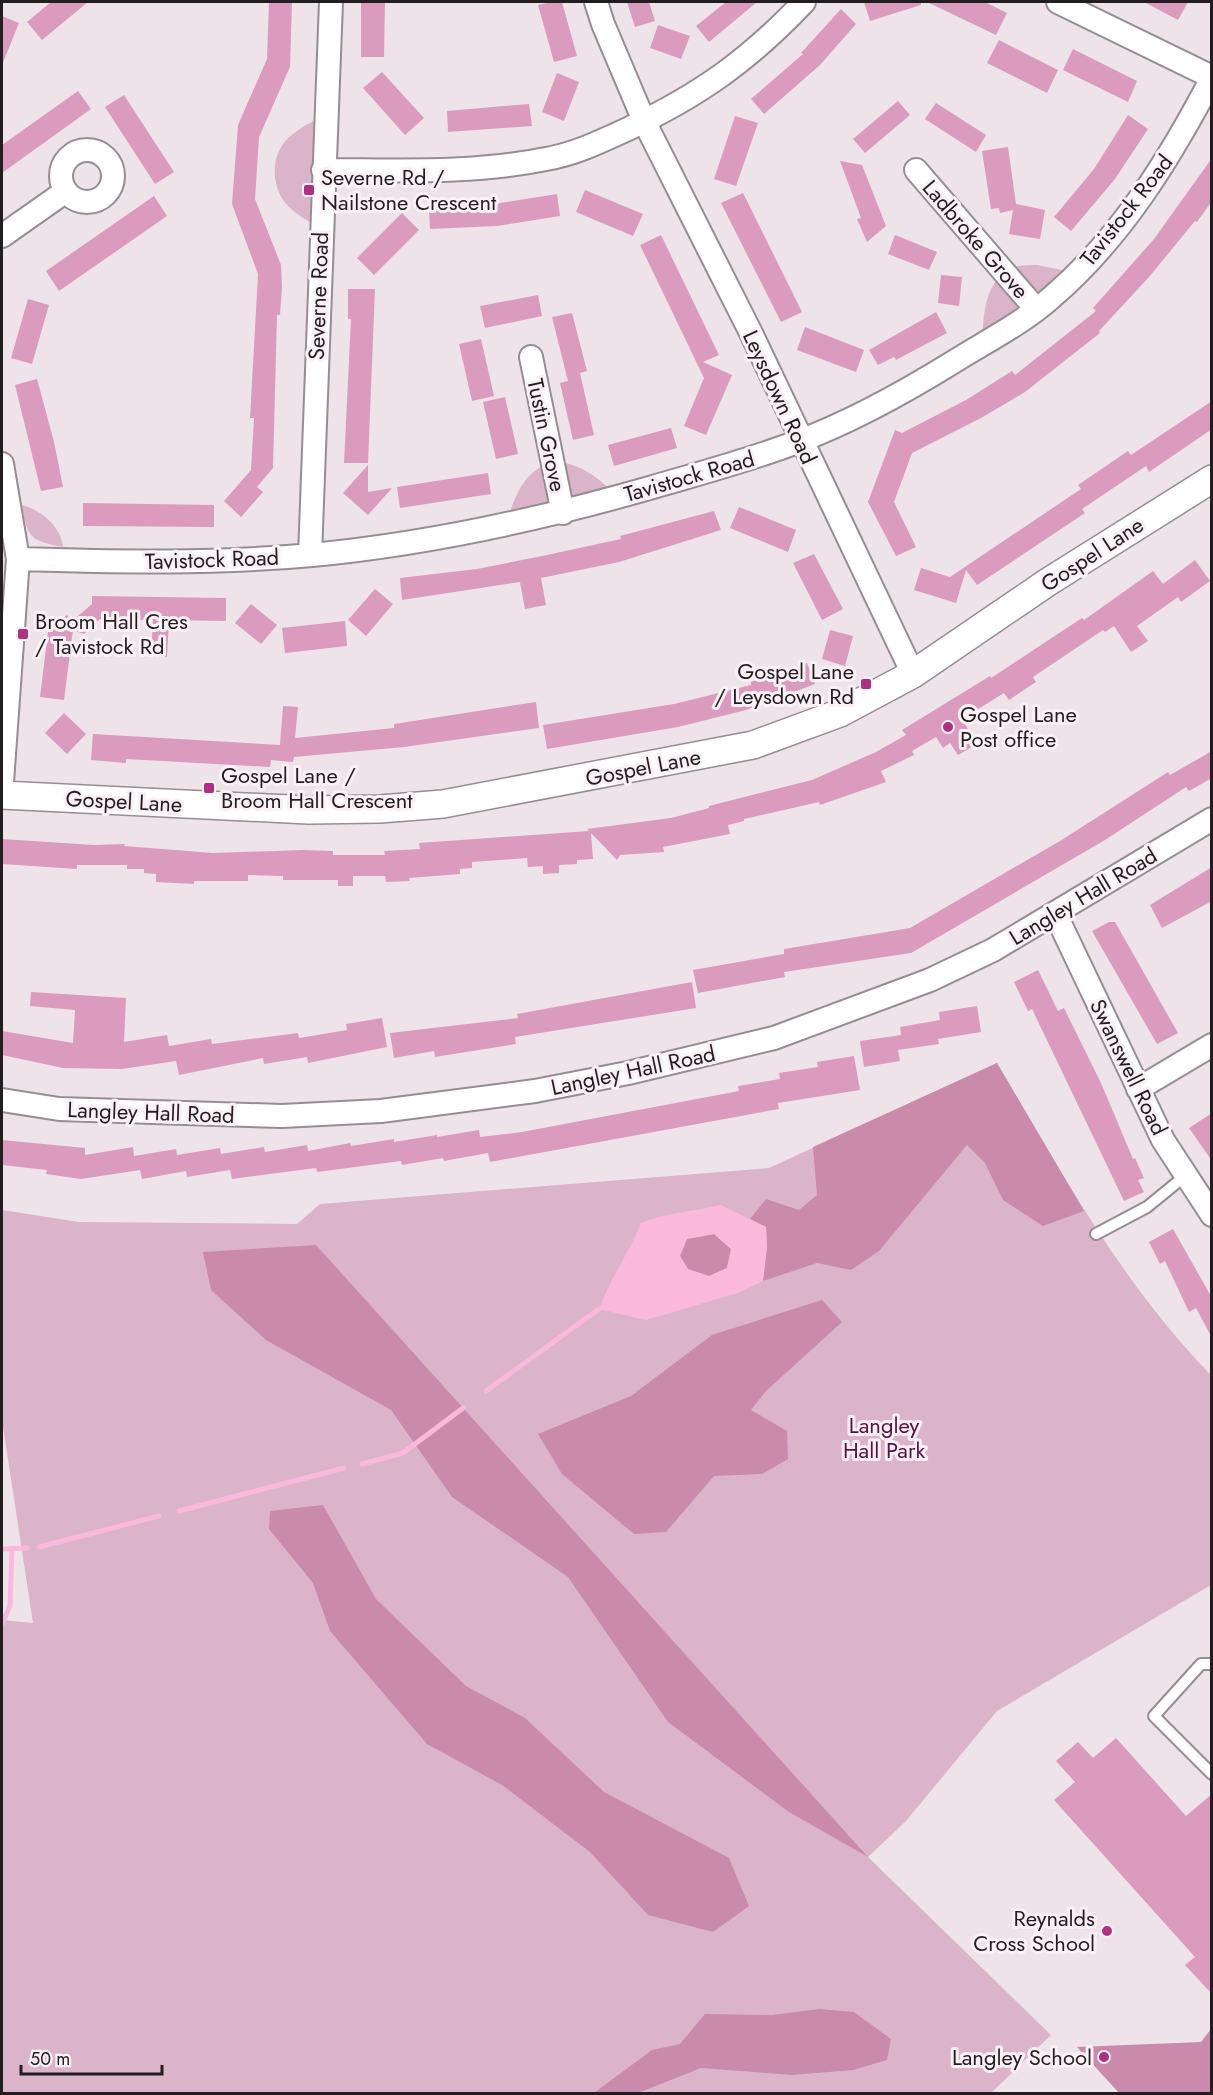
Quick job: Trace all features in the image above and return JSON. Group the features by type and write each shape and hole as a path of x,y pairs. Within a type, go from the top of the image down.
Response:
{"street":[{"name":"Severne Road","path":"310,555 331,2"},
{"name":"Leysdown Road","path":"596,2 644,122 752,335 913,674"},
{"path":"323,170 472,169 521,164 580,149 644,122 708,87 757,48 804,2"},
{"path":"1058,2 1212,77"},
{"name":"Tavistock Road","path":"18,559 167,562 310,555 441,537 563,513 758,456 801,441 914,387 1036,309 1077,273 1116,231 1176,146 1212,77"},
{"name":"Ladbroke Grove","path":"916,170 1036,309"},
{"path":"2,236 66,190"},
{"name":"Tustin Grove","path":"531,357 563,513"},
{"path":"2,464 18,559 2,783"},
{"name":"Gospel Lane","path":"2,795 308,810 380,809 443,804 753,746 840,713 913,674 1048,582 1212,479"},
{"name":"Langley Hall Road","path":"2,1100 59,1109 282,1116 381,1111 535,1091 628,1073 774,1038 930,980 993,950 1212,819"},
{"name":"Swanswell Road","path":"1055,913 1163,1140 1212,1215"},
{"path":"1138,1089 1212,1045"}],"lane":[{"path":"1096,1234 1147,1207 1185,1176"},
{"path":"1212,1664 1201,1664 1154,1716 1212,1774"}],"green space":[{"path":"325,115 321,229 284,202 275,180 275,163 286,140 300,128"},
{"path":"1037,265 1077,273 983,344 985,310 992,287 998,278 1018,266"},
{"path":"552,461 581,468 618,497 505,524 517,494 526,479 541,466"},
{"path":"22,505 49,520 58,532 63,547 44,543 32,536 26,525"},
{"name":"Langley Hall Park","path":"997,1063 1069,1186 1121,1265 1179,1340 1211,1375 1211,1585 997,1711 906,1821 868,1857 1051,2035 991,2093 2,2093 2,1620 33,1623 2,1420 2,1210 79,1222 297,1224 320,1204 769,1168"}],"shaded area":[{"path":"997,1063 1084,1211 1043,1226 1003,1200 985,1163 967,1145 879,1251 851,1270 817,1263 763,1281 767,1247 766,1227 750,1219 766,1199 799,1210 817,1195 813,1147"},
{"path":"721,1205 766,1227 767,1247 763,1281 738,1293 646,1320 599,1309 641,1223 671,1214","holes":["714,1234 731,1249 727,1268 709,1276 688,1269 680,1256 687,1239"]},
{"path":"714,1234 731,1249 727,1268 709,1276 688,1269 680,1256 687,1239"},
{"path":"316,1245 868,1857 789,1812 668,1722 568,1577 452,1497 391,1410 266,1340 211,1290 203,1252"},
{"path":"822,1300 842,1322 766,1391 751,1410 787,1431 788,1459 762,1474 714,1476 666,1532 634,1534 562,1474 538,1434 631,1396 712,1335"},
{"path":"323,1505 376,1599 466,1686 525,1718 604,1792 729,1858 749,1906 713,1932 648,1915 590,1852 502,1785 427,1744 330,1631 313,1583 269,1529 270,1511"},
{"path":"819,2009 854,2012 891,2039 887,2060 853,2070 792,2075 701,2068 638,2093 594,2093 652,2050 680,2044 705,2014 772,2015"},
{"path":"1211,2029 1211,2093 1119,2093 1077,2047 1201,2042"}],"building":[{"path":"51,2 88,2 42,40 27,22"},
{"path":"269,2 292,2 290,67 259,137 255,199 281,265 280,315 277,315 273,468 257,487 263,492 241,517 224,501 251,470 254,418 250,418 258,274 232,204 238,125 267,59"},
{"path":"361,2 385,2 384,57 361,57"},
{"path":"562,2 577,56 554,62 538,5"},
{"path":"627,2 649,2 655,21 635,27"},
{"path":"726,2 757,2 709,42 696,26"},
{"path":"864,2 921,2 921,5 870,21"},
{"path":"927,2 985,2 1007,13 996,35"},
{"path":"1144,2 1188,2 1178,20"},
{"path":"841,9 856,24 820,65 764,114 751,99 803,54 801,53"},
{"path":"2,16 19,23 2,65"},
{"path":"658,25 690,36 681,59 650,48"},
{"path":"999,40 1058,70 1047,93 987,63"},
{"path":"1073,49 1137,81 1128,102 1063,70"},
{"path":"382,72 424,118 405,135 363,88"},
{"path":"557,73 579,82 564,121 542,112"},
{"path":"78,91 91,109 2,173 2,145"},
{"path":"124,95 174,172 155,184 105,107"},
{"path":"898,101 910,115 865,153 853,139"},
{"path":"936,103 986,135 976,152 925,119"},
{"path":"529,104 532,126 448,132 447,111"},
{"path":"1128,115 1148,129 1115,179 1071,231 1054,217 1094,169"},
{"path":"735,116 758,123 736,186 714,179"},
{"path":"1008,147 1016,204 1045,210 1040,239 1009,234 1013,210 1000,213 999,208 991,209 982,151"},
{"path":"1212,158 1212,201 1197,222 1195,221 1149,277 1099,331 1100,333 1025,392 981,418 912,453 894,502 916,547 896,556 868,502 895,430 902,433 966,400 1012,371 1015,375 1096,311 1093,308 1154,239"},
{"path":"840,161 862,165 886,226 867,242 857,219 861,218"},
{"path":"585,190 643,214 633,236 576,212"},
{"path":"743,193 802,312 781,322 721,203"},
{"path":"557,194 560,216 497,226 430,229 429,207 494,204"},
{"path":"154,196 167,216 59,291 46,271"},
{"path":"402,213 419,230 374,275 357,258"},
{"path":"661,235 719,355 703,362 732,375 706,435 684,426 704,378 640,245"},
{"path":"895,235 937,252 929,270 888,254"},
{"path":"941,275 962,277 959,306 938,303"},
{"path":"348,289 375,289 368,463 344,463 351,319 348,319"},
{"path":"538,295 542,316 485,328 480,306"},
{"path":"28,299 49,305 32,364 11,358"},
{"path":"936,312 947,333 896,360 894,357 878,365 869,350"},
{"path":"572,313 587,371 580,373 594,435 573,440 560,383 568,381 552,317"},
{"path":"805,327 864,350 856,372 797,350"},
{"path":"481,339 494,396 472,401 459,344"},
{"path":"37,379 63,487 41,491 15,385"},
{"path":"505,397 518,454 496,459 483,402"},
{"path":"1212,401 1212,429 1149,472 1146,466 1082,509 1085,513 977,585 966,570 956,603 914,590 921,568 950,577 1081,489 1078,485 1128,451 1131,455"},
{"path":"671,428 677,448 614,466 608,445"},
{"path":"368,465 368,492 392,488 368,515 343,493"},
{"path":"488,473 491,494 400,508 397,487"},
{"path":"83,503 214,505 214,527 83,526"},
{"path":"739,507 796,530 788,552 730,528"},
{"path":"714,511 721,530 619,562 541,578 546,605 525,609 520,582 402,600 400,578 477,569 547,555 621,539 620,536"},
{"path":"814,554 843,609 822,620 793,563"},
{"path":"1195,560 1210,581 1181,602 1178,597 1137,626 1148,641 1131,652 1114,626 1105,632 1103,630 1033,677 1036,682 1009,700 1004,693 962,719 977,744 958,755 950,743 943,748 936,737 912,751 914,755 881,771 886,782 820,805 819,802 744,819 744,821 728,825 730,834 663,847 664,852 620,855 617,860 591,833 593,859 577,860 577,864 559,865 559,873 543,874 543,866 528,867 527,858 472,862 472,868 460,869 460,874 409,878 410,881 386,882 385,876 353,876 353,886 338,886 338,880 283,880 283,876 248,875 248,881 194,881 194,884 156,882 156,874 144,873 144,869 127,869 127,865 77,865 77,869 2,864 2,839 94,845 125,844 124,846 213,853 303,850 333,851 333,855 385,855 384,851 420,849 419,843 589,831 587,829 671,818 812,780 876,752 906,735 902,730 990,676 991,678 1082,618 1084,620 1153,571 1163,584"},
{"path":"375,589 393,604 366,636 348,620"},
{"path":"92,596 226,598 226,621 169,620 167,657 151,656 153,620 100,619 84,634 73,630 64,700 40,697 48,632 67,615 72,621 92,604"},
{"path":"251,604 277,625 261,644 235,623"},
{"path":"345,621 347,646 285,653 282,628"},
{"path":"830,630 853,636 845,666 822,659"},
{"path":"807,663 815,684 746,710 678,727 547,749 543,725 674,704 751,685 751,682"},
{"path":"536,702 539,728 404,747 294,757 293,762 271,760 270,767 126,759 126,763 91,760 93,734 280,745 283,706 298,707 295,738 394,728 394,724"},
{"path":"64,713 86,734 67,754 45,733"},
{"path":"1212,751 1212,778 1189,791 1186,787 1105,840 911,953 784,972 785,977 698,993 693,970 784,954 784,949 910,928 1060,841 1168,772 1170,775"},
{"path":"1212,867 1212,901 1162,928 1150,905"},
{"path":"1109,922 1115,922 1178,1033 1157,1044 1092,931"},
{"path":"1038,970 1058,1011 1064,1008 1101,1083 1133,1159 1135,1158 1144,1178 1138,1180 1144,1192 1124,1201 1032,1009 1028,1011 1014,982"},
{"path":"692,982 696,1008 515,1037 516,1044 435,1057 434,1051 394,1058 390,1033 518,1018 517,1014"},
{"path":"31,992 126,998 124,1042 167,1035 169,1046 211,1039 212,1044 298,1033 299,1038 347,1030 346,1024 382,1018 387,1047 308,1063 307,1057 264,1064 263,1058 179,1075 176,1061 122,1069 63,1068 2,1055 2,1031 73,1043 75,1010 30,1006"},
{"path":"977,1006 981,1032 938,1039 939,1044 898,1050 900,1061 864,1067 860,1041 901,1035 900,1027 940,1020 939,1012"},
{"path":"854,1056 860,1090 778,1103 779,1109 490,1162 488,1153 444,1161 443,1158 402,1165 401,1161 317,1172 316,1168 232,1179 230,1170 187,1177 186,1171 142,1179 140,1170 81,1179 46,1174 47,1170 2,1165 2,1140 85,1148 85,1155 133,1147 134,1156 176,1149 177,1155 220,1148 221,1154 264,1147 265,1152 307,1145 308,1151 350,1143 351,1146 394,1139 394,1142 479,1130 480,1137 522,1132 739,1091 738,1086 780,1079 779,1073 818,1067 817,1062"},
{"path":"1212,1113 1212,1161 1189,1128"},
{"path":"1173,1229 1212,1298 1212,1338 1196,1308 1189,1312 1165,1261 1160,1264 1149,1242"},
{"path":"1116,1738 1186,1816 1212,1794 1212,1994 1185,1965 1195,1957 1054,1800 1075,1782 1056,1761 1078,1742 1093,1758"}],"waterway":[{"path":"486,1391 599,1309"},
{"path":"362,1464 403,1453 463,1408"},
{"path":"179,1511 344,1468"},
{"path":"39,1547 159,1516"},
{"path":"2,1549 27,1548"},
{"path":"2,1624 10,1606 12,1549"}],"place":[{"name":"Severne Rd / Nailstone Crescent","path":"309,190"},
{"name":"Broom Hall Cres / Tavistock Rd","path":"23,634"},
{"name":"Gospel Lane / Leysdown Rd","path":"866,684"},
{"name":"Gospel Lane Post office","path":"948,727"},
{"name":"Gospel Lane / Broom Hall Crescent","path":"209,788"},
{"name":"Reynalds Cross School","path":"1107,1931"},
{"name":"Langley School","path":"1104,2057"}]}
